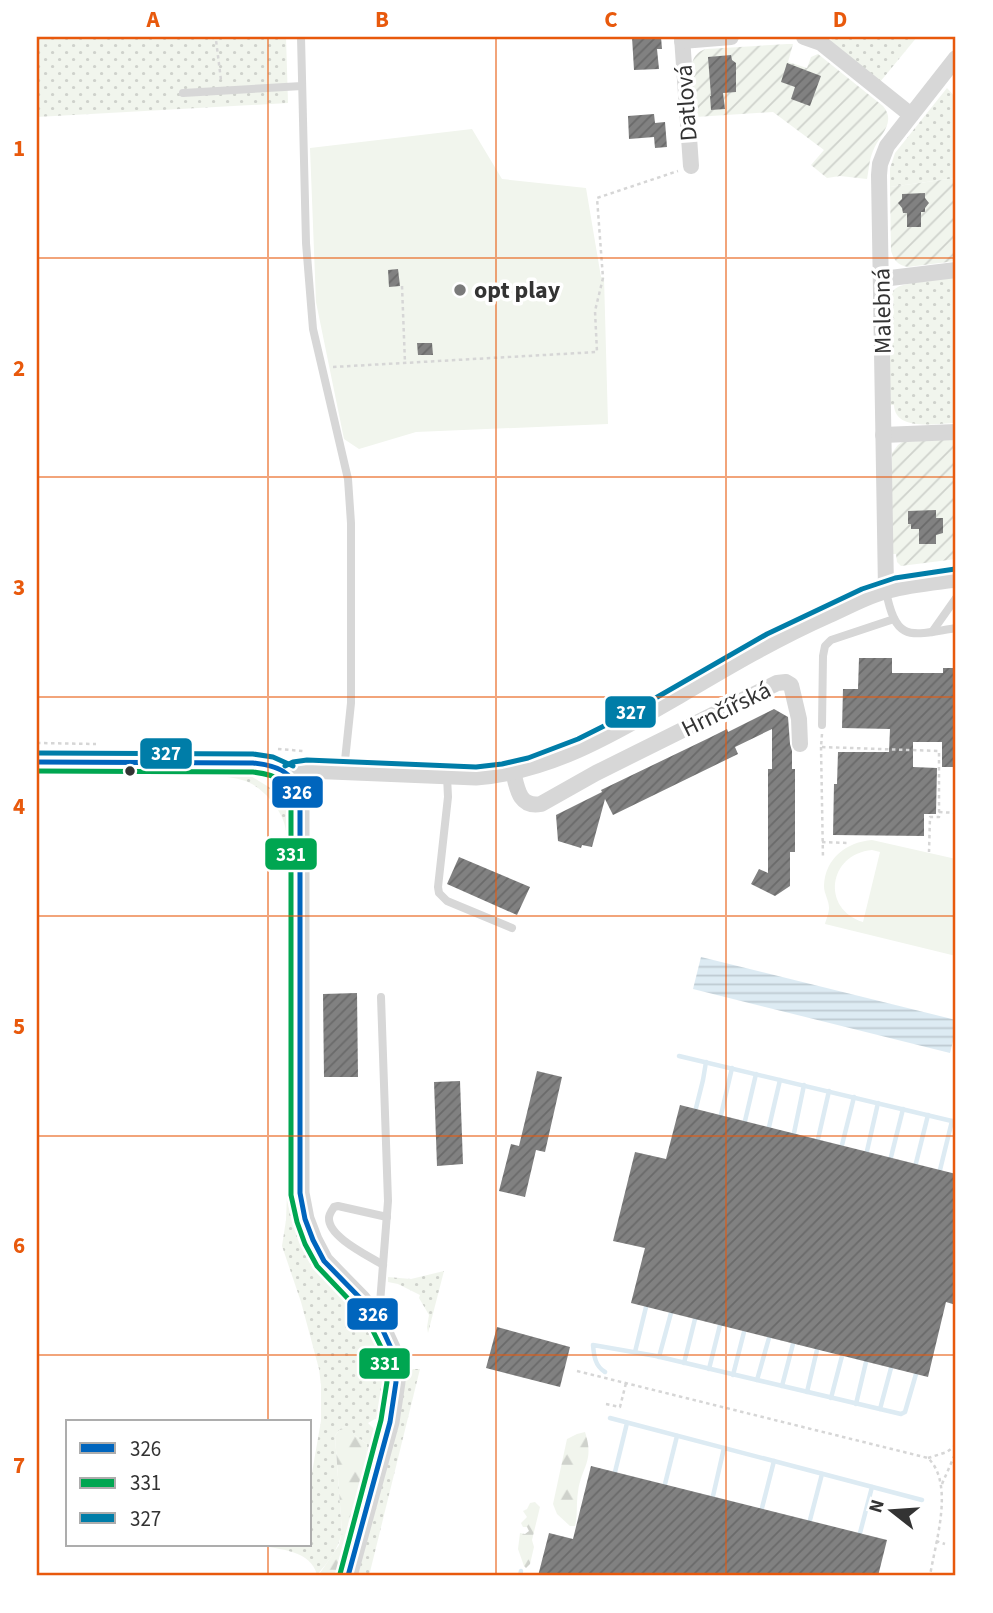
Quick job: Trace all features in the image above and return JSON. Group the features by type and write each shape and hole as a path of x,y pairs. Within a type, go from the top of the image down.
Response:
{"street":[{"name":"Datlová","path":"691,166 682,39 731,37"},
{"path":"804,37 821,43 911,115"},
{"name":"Malebná","path":"886,589 880,164 887,146 956,58"},
{"path":"882,279 956,270"},
{"path":"883,435 956,432"},
{"name":"Hrnčířská","path":"289,774 302,769 476,776 535,766 587,744 795,630 886,589 956,578"},
{"name":"Hrnčířská","path":"513,771 522,798 532,804 541,804 596,773 777,683 786,682 791,685 799,719 800,744"},
{"path":"37,762 253,763 271,765 289,774 297,785 300,800 300,1193 305,1219 324,1261 362,1300 379,1322 391,1348 396,1382 390,1422 348,1576"}],"lane":[{"path":"301,37 306,243 313,329 348,479 351,523 351,703 344,771"},
{"path":"183,93 302,86"},
{"path":"886,589 894,619 907,633 918,634 956,628"},
{"path":"932,632 956,598"},
{"path":"822,724 822,656 825,646 831,640 894,619"},
{"path":"447,776 448,797 439,893 447,901 512,928"},
{"path":"379,1322 387,1217 381,997"},
{"path":"383,1265 342,1240 330,1224 329,1217 334,1207 338,1206 387,1217"}],"path":[{"path":"211,37 216,40 222,91"},
{"path":"322,367 597,352 595,311 603,278 597,198 691,166"},
{"path":"401,286 405,363"},
{"path":"822,724 823,859"},
{"path":"821,747 939,751 939,817 930,817 929,852"},
{"path":"939,812 956,813"},
{"path":"822,842 848,843"},
{"path":"577,1371 928,1458 934,1464 942,1486 942,1503 930,1576"},
{"path":"606,1404 620,1407 626,1383"},
{"path":"928,1458 947,1452 956,1445"},
{"path":"942,1486 956,1452"},
{"path":"936,1541 945,1544"}],"green space":[{"path":"37,37 286,37 288,103 37,117"},
{"path":"834,37 917,37 880,82 829,42"},
{"path":"793,44 788,62 807,68 811,57 818,54 887,112 888,123 872,154 867,179 840,176 827,178 811,165 824,150 773,112 696,117 692,63 699,52 707,49"},
{"path":"947,88 956,98 956,178 890,187 890,168 895,153"},
{"name":"opt play","path":"472,129 502,179 586,188 601,277 604,277 608,424 416,432 359,449 344,439 316,302 310,148"},
{"path":"956,178 956,261 908,267 899,263 891,251 890,187"},
{"path":"956,277 956,423 909,423 896,414 894,405 889,405 887,301 894,290 903,285"},
{"path":"956,439 956,559 901,566 897,562 896,554 892,554 892,453 902,442"},
{"path":"144,768 241,770 277,792 291,811 294,1192 357,1306 378,1335 387,1368 386,1395 380,1420 375,1419 368,1423 376,1431 376,1435 366,1483 367,1444 346,1426 335,1436 342,1532 332,1555 317,1575 314,1567 302,1556 265,1546 312,1546 312,1473 321,1421 319,1369 282,1246 287,1195 286,829 274,805 249,782 220,776 145,776"},
{"path":"872,840 956,859 956,956 825,924 829,908 824,886 828,867 839,853 863,841","holes":["872,850 880,852 863,922 840,906 835,883 846,861 857,854"]},
{"path":"444,1271 428,1333 429,1315 419,1298 420,1295 388,1282 388,1277 411,1279"},
{"path":"413,1369 420,1369 369,1576 353,1576 404,1378"},
{"path":"346,1426 351,1427 354,1435 367,1444 366,1483 340,1576 318,1576 339,1545 342,1532 335,1436"},
{"path":"585,1432 588,1458 577,1496 575,1526 570,1526 557,1514 553,1504 567,1439"},
{"path":"535,1502 540,1507 532,1540 534,1547 530,1564 526,1568 518,1549 520,1533 529,1531 521,1523 527,1517 523,1511 530,1503"}],"shaded area":[{"path":"701,957 956,1020 950,1053 693,989"}],"building":[{"path":"632,37 661,37 662,49 657,49 659,69 634,70"},
{"path":"731,55 736,63 736,92 723,93 725,109 711,110 708,57"},
{"path":"787,63 821,76 810,106 791,99 795,87 781,82"},
{"path":"654,114 655,123 665,122 667,147 655,148 654,137 629,139 628,116"},
{"path":"925,193 929,203 925,212 921,212 921,227 907,227 907,213 903,213 898,203 902,194"},
{"path":"398,269 400,286 389,287 388,270"},
{"path":"417,343 432,343 433,355 418,355"},
{"path":"936,510 936,518 943,518 943,533 936,535 936,544 919,544 919,529 911,529 911,524 908,524 908,511"},
{"path":"859,658 892,658 892,673 943,673 943,668 956,668 956,767 942,767 942,742 913,742 913,767 937,768 936,814 924,814 924,836 833,835 838,752 889,752 890,729 842,728 843,689 858,689"},
{"path":"774,709 788,717 792,769 795,769 795,852 790,852 790,886 775,896 751,884 759,869 768,873 768,769 772,769 772,729 735,747 738,754 613,815 605,799 592,847 582,845 581,848 558,841 556,815 602,792 601,790"},
{"path":"459,857 530,887 517,915 447,884"},
{"path":"357,993 358,1077 324,1077 323,994"},
{"path":"537,1071 562,1077 545,1152 536,1150 525,1197 499,1191 511,1144 519,1146"},
{"path":"460,1081 463,1164 437,1166 434,1082"},
{"path":"680,1105 956,1174 956,1305 946,1302 928,1377 631,1303 645,1248 613,1241 635,1152 666,1159"},
{"path":"497,1327 570,1347 560,1387 486,1368"},
{"path":"591,1466 887,1540 878,1576 538,1576 549,1533 573,1539"}],"waterway":[{"path":"679,1056 956,1122"},
{"path":"696,1108 706,1062"},
{"path":"721,1115 732,1068"},
{"path":"745,1121 756,1074"},
{"path":"769,1127 780,1080"},
{"path":"794,1133 804,1085"},
{"path":"818,1139 829,1091"},
{"path":"842,1145 854,1097"},
{"path":"867,1151 878,1103"},
{"path":"891,1157 903,1109"},
{"path":"916,1163 928,1115"},
{"path":"940,1170 952,1121"},
{"path":"635,1352 646,1307"},
{"path":"659,1357 671,1313"},
{"path":"684,1363 695,1319"},
{"path":"709,1369 720,1325"},
{"path":"733,1375 744,1332"},
{"path":"757,1380 769,1338"},
{"path":"782,1386 793,1344"},
{"path":"605,1372 597,1364 593,1345 656,1356 901,1414 905,1412 916,1374"},
{"path":"807,1392 817,1350"},
{"path":"831,1398 842,1356"},
{"path":"856,1404 866,1362"},
{"path":"880,1409 891,1368"},
{"path":"610,1418 922,1500"},
{"path":"615,1472 627,1423"},
{"path":"665,1484 677,1436"},
{"path":"713,1496 724,1448"},
{"path":"762,1508 774,1461"},
{"path":"810,1520 822,1474"},
{"path":"860,1533 872,1487"},
{"path":"520,1576 521,1571"}],"transit line":[{"name":"327","path":"285,766 307,760 476,767 528,758 578,739 626,715 767,634 862,589 895,578 955,569"},
{"name":"327","path":"37,753 253,754 273,757 293,766"},
{"name":"326","path":"37,762 264,764 288,775 296,788 300,809 300,1193 305,1219 324,1261 362,1300 379,1322 391,1348 396,1382 390,1422 348,1576"},
{"name":"331","path":"37,771 253,772 276,778 288,792 291,809 291,1195 305,1244 317,1266 371,1327 383,1351 387,1382 381,1420 340,1574"}],"place":[{"name":"opt play","path":"460,290"}]}
